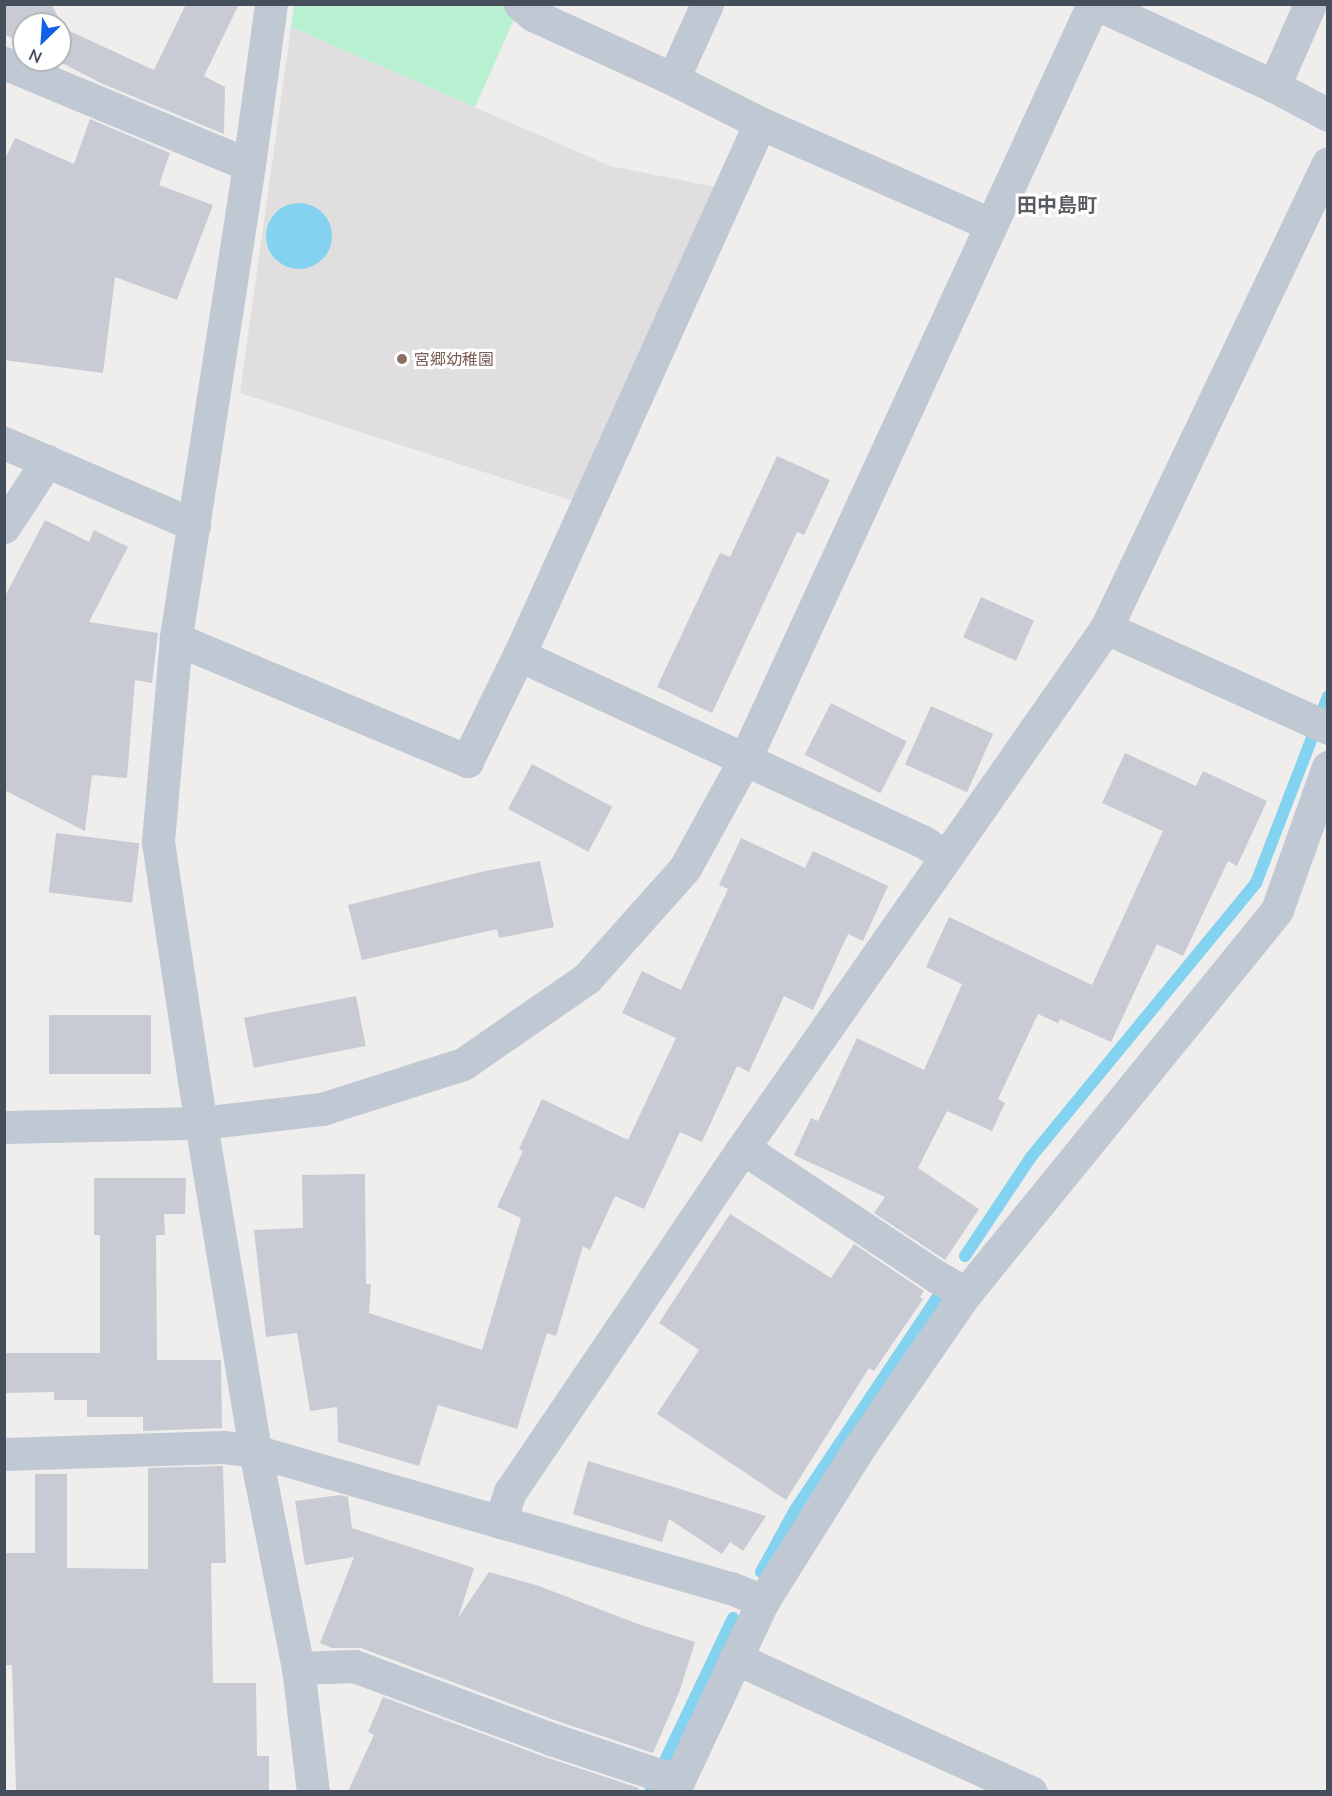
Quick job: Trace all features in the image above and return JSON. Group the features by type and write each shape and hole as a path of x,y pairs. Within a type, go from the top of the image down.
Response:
{"street":[{"path":"271,4 249,165 176,639 158,842 255,1451 298,1668 313,1791"},
{"path":"520,4 533,15 673,79 760,123 990,224"},
{"path":"673,79 707,4"},
{"path":"4,1127 201,1123 322,1109 463,1064 587,978 684,868 745,759 990,224 1095,4 1274,87 1328,115"},
{"path":"1274,87 1310,4"},
{"path":"4,63 249,165"},
{"path":"176,639 467,761 519,655 760,123"},
{"path":"501,1522 510,1492 743,1148 1106,628 1328,163"},
{"path":"4,443 194,525"},
{"path":"4,527 47,462"},
{"path":"1106,628 1328,728"},
{"path":"519,655 922,841 945,856"},
{"path":"298,1668 354,1666 676,1786 762,1601 861,1445 966,1293 1277,910 1328,767"},
{"path":"743,1148 937,1277 966,1293"},
{"path":"4,1454 224,1447 255,1451 731,1588 762,1601"},
{"path":"735,1658 1030,1791"}],"shaded area":[{"path":"291,27 610,166 716,187 573,501 240,393"}],"green space":[{"path":"504,4 516,15 475,107 291,27 294,5"}],"water":[{"path":"292,203 306,203 318,208 327,217 332,236 330,249 323,260 306,269 292,269 280,264 271,255 266,243 266,229 271,217 280,208"}],"building":[{"path":"4,4 51,4 55,12 12,12 12,38 4,34"},
{"path":"186,4 239,4 204,76 225,87 224,134 103,84 72,68 72,32 154,70"},
{"path":"90,119 170,153 159,185 213,205 177,300 115,277 103,373 4,360 4,161 15,138 74,164"},
{"path":"777,456 830,480 804,535 797,532 712,713 657,687 720,553 730,557"},
{"path":"45,520 89,542 94,530 128,547 89,622 158,633 152,683 135,680 127,778 92,775 85,831 4,790 4,598"},
{"path":"981,597 1034,621 1016,661 963,637"},
{"path":"831,703 907,742 880,793 805,755"},
{"path":"931,706 993,734 967,792 905,764"},
{"path":"1125,753 1196,786 1203,771 1267,801 1237,866 1228,861 1183,956 1157,944 1111,1042 1060,1019 1058,1023 1038,1014 998,1099 1005,1103 992,1131 947,1111 918,1168 979,1209 945,1260 874,1213 885,1197 794,1155 811,1118 818,1121 857,1038 924,1070 962,984 926,967 949,917 1092,985 1163,831 1102,803"},
{"path":"532,764 612,807 588,852 508,809"},
{"path":"56,833 139,843 132,903 49,893"},
{"path":"741,838 805,868 813,851 888,886 863,941 848,934 813,1010 784,996 749,1072 737,1066 702,1142 680,1132 644,1209 615,1196 590,1250 583,1246 556,1336 547,1333 517,1429 438,1405 419,1466 338,1442 337,1407 310,1411 297,1333 266,1337 254,1230 303,1228 302,1175 365,1174 366,1284 371,1284 369,1313 482,1350 521,1218 497,1207 523,1151 519,1149 542,1099 628,1140 676,1038 622,1013 642,971 681,990 728,889 719,885"},
{"path":"540,861 554,927 499,938 497,929 362,960 348,905 485,871"},
{"path":"356,996 366,1046 254,1068 244,1018"},
{"path":"49,1015 151,1015 151,1074 49,1074"},
{"path":"94,1178 186,1178 185,1214 164,1214 165,1235 156,1235 157,1360 221,1360 222,1428 143,1431 143,1417 87,1417 87,1400 54,1400 54,1392 4,1393 4,1353 100,1353 100,1235 94,1235"},
{"path":"730,1214 831,1278 854,1244 924,1291 920,1297 923,1299 874,1371 869,1368 786,1500 657,1414 699,1350 659,1323"},
{"path":"588,1461 766,1516 743,1551 730,1542 722,1554 669,1519 662,1542 573,1514"},
{"path":"223,1466 226,1563 211,1563 213,1683 256,1683 257,1756 269,1756 269,1791 16,1791 12,1665 4,1665 4,1553 35,1553 35,1474 67,1474 67,1568 148,1569 148,1468"},
{"path":"340,1495 348,1497 352,1528 474,1568 458,1618 489,1572 539,1586 638,1624 695,1642 680,1690 653,1753 557,1721 361,1648 332,1648 320,1643 354,1557 305,1565 295,1501"},
{"path":"383,1697 545,1757 639,1788 637,1791 348,1791 374,1735 368,1732"}],"waterway":[{"path":"965,1256 1031,1157 1256,883 1328,696"},
{"path":"761,1572 795,1510 937,1298"},
{"path":"650,1792 733,1618"}],"place":[{"name":"宮郷幼稚園","path":"402,359"}],"district":[{"name":"田中島町","path":"1057,204"}]}
